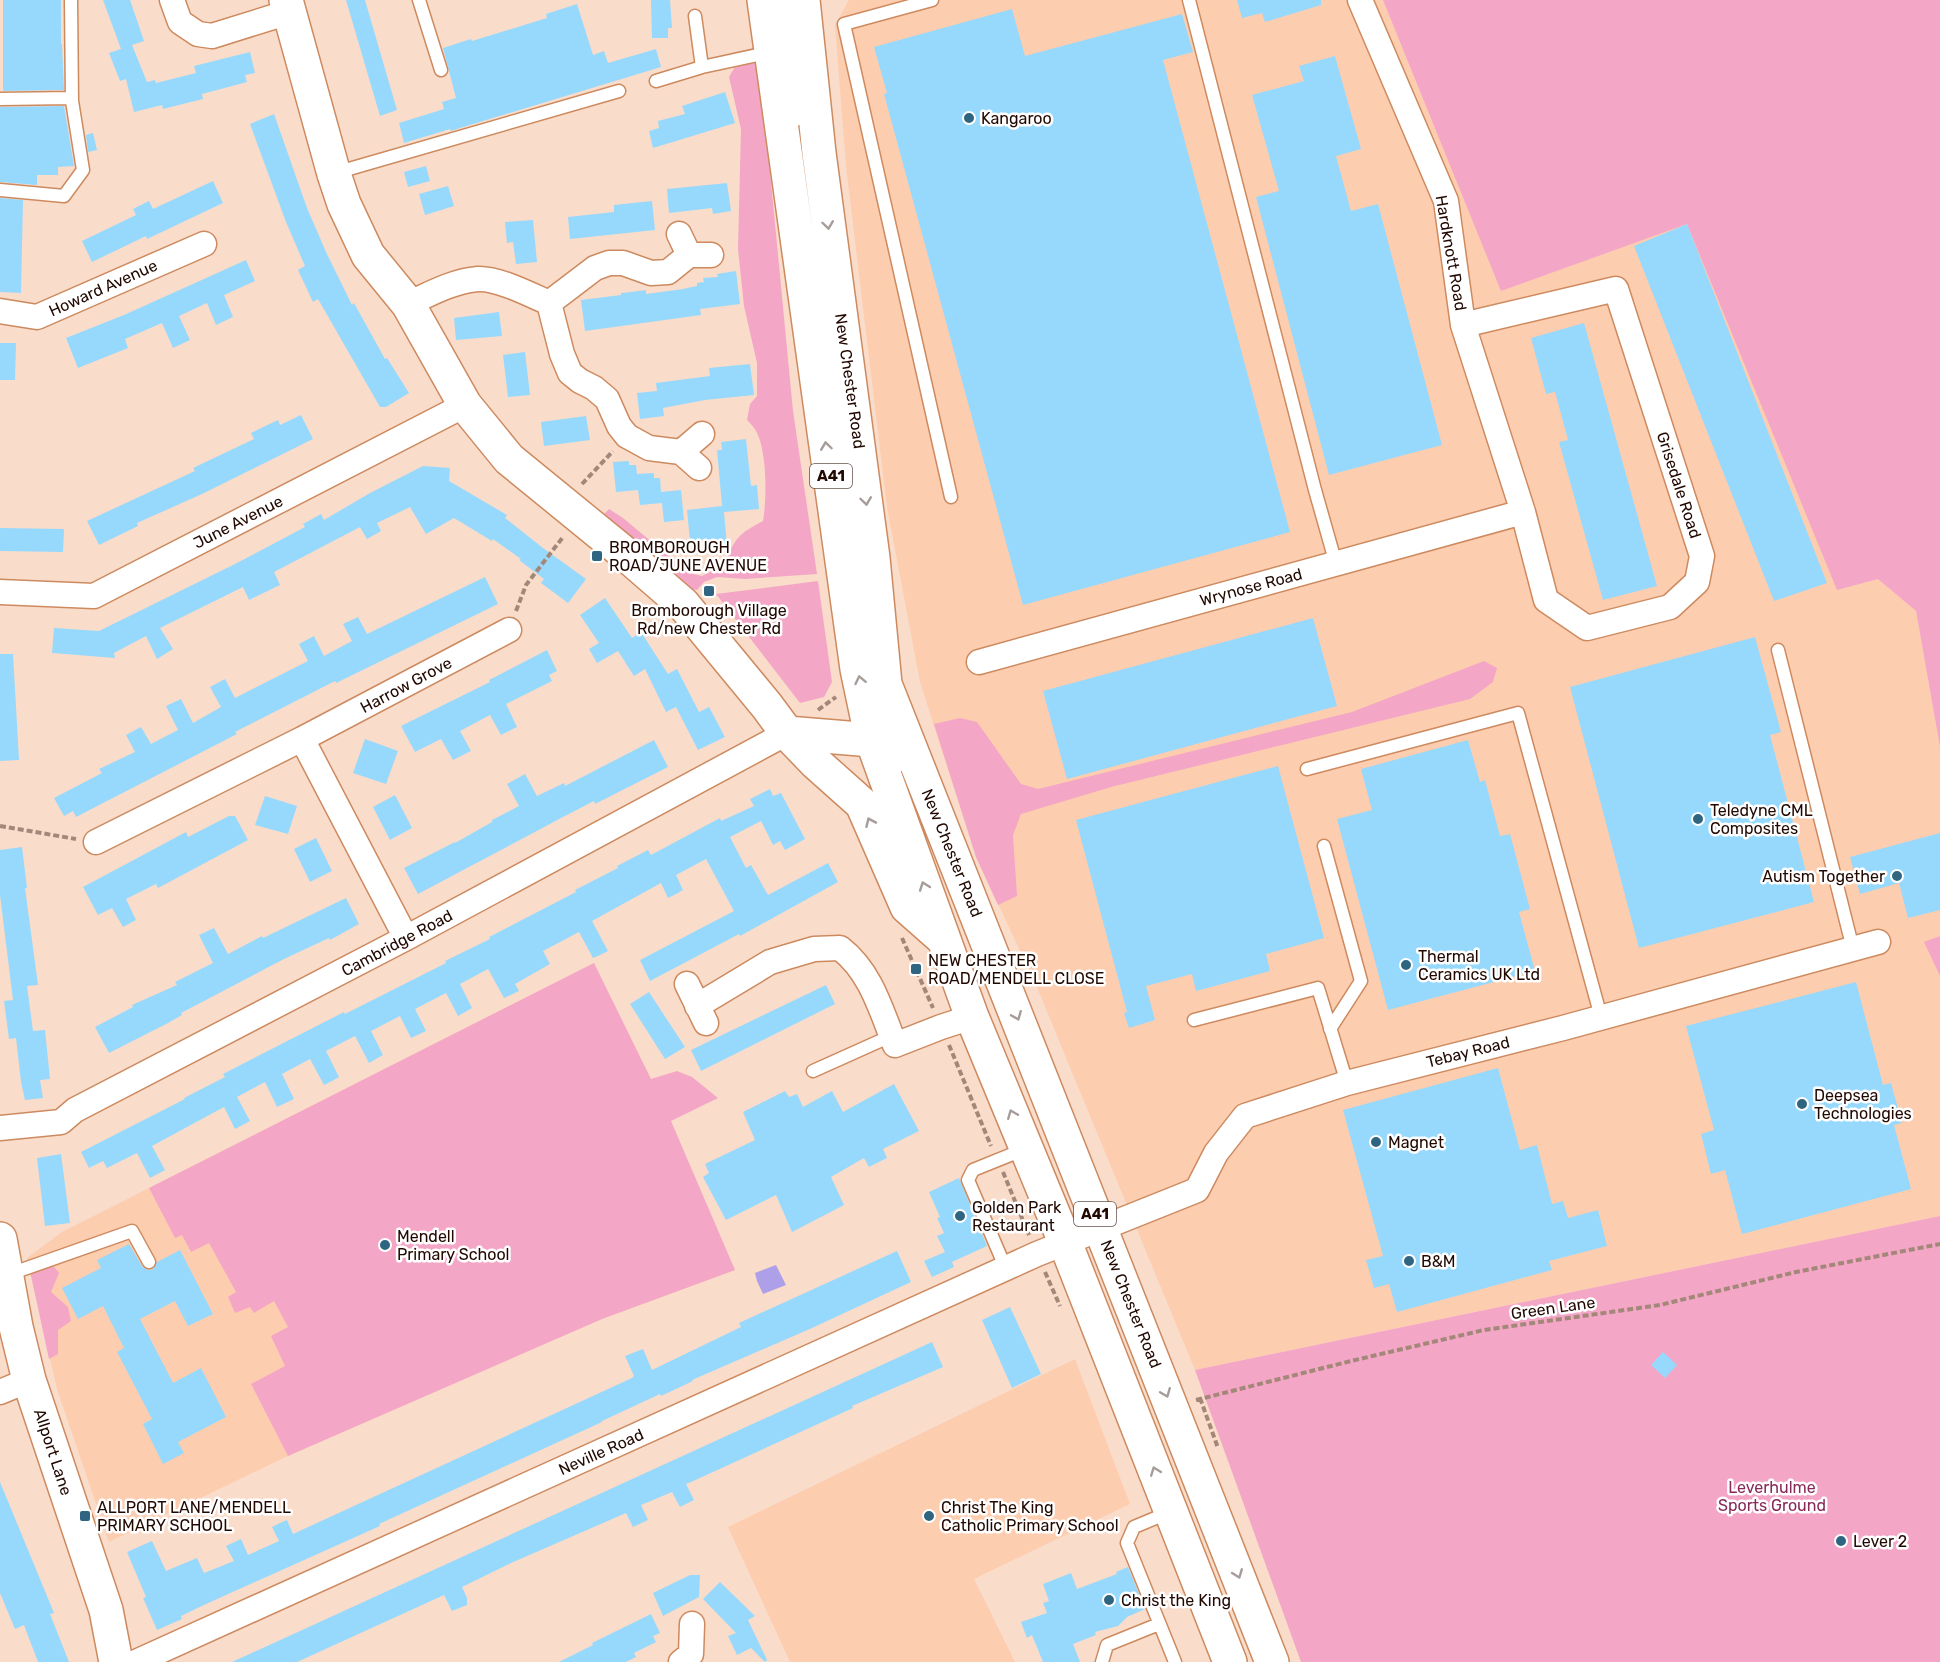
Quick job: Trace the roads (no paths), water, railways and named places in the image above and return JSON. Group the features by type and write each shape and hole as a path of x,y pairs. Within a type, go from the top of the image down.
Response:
{"main road":[{"name":"New Chester Road","path":"764,0 857,669 872,740 972,1017 1065,1242 1229,1662"},
{"path":"782,0 800,152 822,413"},
{"path":"289,4 344,204 368,255 408,304 465,405 508,459 683,604 787,733 862,804 907,907 944,941"},
{"name":"New Chester Road","path":"808,9 819,153 873,558 885,684 1272,1662"},
{"path":"841,785 872,740 885,684"},
{"path":"787,733 872,740 918,766"},
{"path":"1101,1228 1091,1255 1124,1334 1119,1380"},
{"name":"Allport Lane","path":"0,1239 15,1327 15,1386 106,1610 116,1662"}],"street":[{"path":"172,0 180,22 198,34 212,36 289,4"},
{"name":"Hardknott Road","path":"1360,0 1446,201 1463,326 1523,512"},
{"name":"Howard Avenue","path":"0,311 37,317 204,244"},
{"path":"549,303 595,268 609,263 623,263 651,273 668,272 693,248"},
{"path":"408,304 443,287 480,279 515,288 549,303"},
{"name":"Grisedale Road","path":"1463,326 1616,289 1702,556 1697,582 1670,607 1587,628 1546,600 1523,512"},
{"path":"549,303 562,354 570,373 607,399 627,436 649,448 690,460 702,434"},
{"name":"June Avenue","path":"0,592 94,596 465,405"},
{"name":"Wrynose Road","path":"979,662 1523,512"},
{"name":"Harrow Grove","path":"96,842 302,739 509,630"},
{"name":"Cambridge Road","path":"0,1128 61,1122 75,1110 406,938 787,733"},
{"path":"302,739 406,938"},
{"name":"Tebay Road","path":"1065,1242 1197,1191 1216,1153 1245,1116 1347,1083 1878,942"},
{"path":"697,1004 770,962 814,949 840,948 853,958 866,975 895,1045 972,1017"},
{"name":"Neville Road","path":"136,1662 1065,1242"},
{"path":"691,1659 692,1624"}],"lane":[{"path":"0,190 64,196 82,170 72,98 71,0"},
{"path":"419,0 441,70"},
{"path":"932,0 844,24 951,497"},
{"path":"1189,0 1336,564"},
{"path":"695,16 702,67"},
{"path":"656,81 702,67 772,51"},
{"path":"334,174 619,91"},
{"path":"0,99 72,98"},
{"path":"1778,650 1853,949"},
{"path":"1307,768 1518,713 1601,1017"},
{"path":"1324,846 1361,981 1330,1029"},
{"path":"1194,1020 1318,988 1347,1083"},
{"path":"813,1071 891,1036"},
{"path":"1006,1269 968,1180 973,1170 1026,1149"},
{"path":"6,1275 132,1231 149,1262"},
{"path":"1171,1512 1134,1527 1127,1543 1175,1662"},
{"path":"1102,1662 1107,1645 1160,1624"}],"place":[{"name":"Kangaroo","path":"969,118"},
{"name":"BROMBOROUGH ROAD/JUNE AVENUE","path":"597,556"},
{"name":"Bromborough Village Rd/new Chester Rd","path":"709,591"},
{"name":"Teledyne CML Composites","path":"1698,819"},
{"name":"Autism Together","path":"1897,876"},
{"name":"Thermal Ceramics UK Ltd","path":"1406,965"},
{"name":"NEW CHESTER ROAD/MENDELL CLOSE","path":"916,969"},
{"name":"Deepsea Technologies","path":"1802,1104"},
{"name":"Magnet","path":"1376,1142"},
{"name":"Golden Park Restaurant","path":"960,1216"},
{"name":"Mendell Primary School","path":"385,1245"},
{"name":"B&M","path":"1409,1261"},
{"name":"ALLPORT LANE/MENDELL PRIMARY SCHOOL","path":"85,1516"},
{"name":"Christ The King Catholic Primary School","path":"929,1516"},
{"name":"Lever 2","path":"1841,1541"},
{"name":"Christ the King","path":"1109,1600"}],"park label":[{"name":"Leverhulme Sports Ground","path":"1772,1496"}]}
